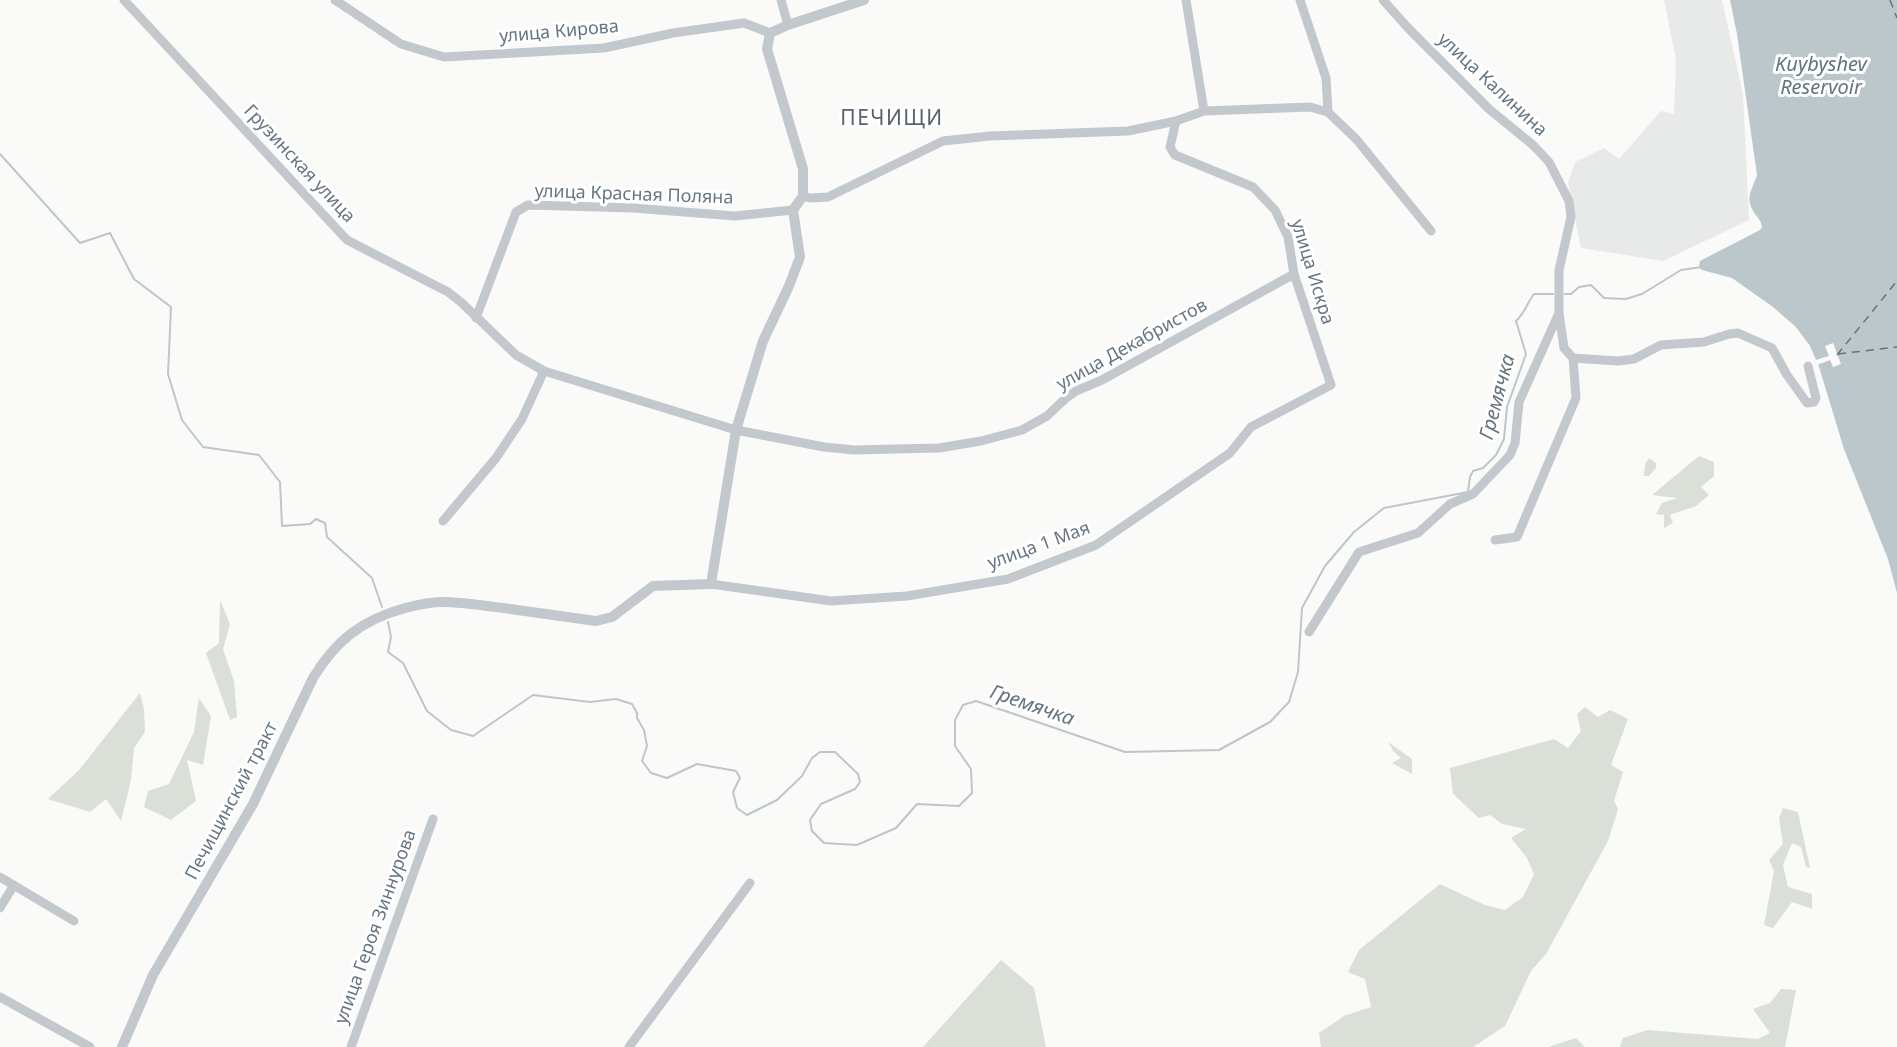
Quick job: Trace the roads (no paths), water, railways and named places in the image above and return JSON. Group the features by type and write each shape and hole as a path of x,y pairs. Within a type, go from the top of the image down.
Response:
{"street":[{"name":"Грузинская улица","path":"124,0 347,240 448,292 516,355 544,371 736,430"},
{"name":"улица Кирова","path":"335,0 401,44 444,57 604,48 673,33 744,23 770,33"},
{"path":"782,0 788,25"},
{"path":"711,585 736,430 763,341 800,257 793,210 802,196 803,169 766,49 770,33 864,0"},
{"path":"1186,0 1204,111"},
{"path":"1299,0 1326,78 1328,112"},
{"name":"улица Калинина","path":"1383,0 1489,109 1533,145 1549,162 1569,201 1571,217 1559,270 1558,313"},
{"path":"802,196 810,198 828,196 943,141 990,136 1128,131 1176,122 1204,111 1310,107 1328,112 1357,140 1431,231"},
{"name":"улица Искра","path":"1176,122 1170,147 1175,155 1253,187 1275,210 1288,237 1294,274 1331,385"},
{"name":"улица Красная Поляна","path":"476,318 516,212 528,205 633,208 735,216 793,210"},
{"name":"улица Декабристов","path":"736,430 824,447 854,450 939,448 981,441 1022,430 1047,416 1076,392 1102,380 1294,274"},
{"path":"1495,540 1517,537 1576,398 1573,358 1564,348 1558,313"},
{"path":"1309,632 1359,552 1418,533 1450,504 1473,494 1510,455 1515,443 1519,402 1558,313"},
{"path":"1573,358 1618,361 1634,359 1661,345 1704,342 1738,333 1772,348 1787,375 1807,403 1811,403 1816,398 1809,366"},
{"path":"443,520 496,458 522,419 544,371"},
{"name":"улица 1 Мая","path":"711,585 831,602 907,596 1008,579 1096,545 1230,453 1251,428 1331,385"},
{"name":"Печищинский тракт","path":"122,1047 153,975 253,804 322,663 338,644 367,622 408,607 440,602 596,621 612,617 653,586 711,585"},
{"name":"улица Героя Зиннурова","path":"351,1047 433,819"},
{"path":"0,877 74,921"},
{"path":"629,1047 750,883"},
{"path":"0,908 14,885"},
{"path":"0,997 90,1047"}],"water":[{"name":"Kuybyshev Reservoir","path":"1730,0 1897,0 1897,593 1888,559 1844,449 1819,367 1810,346 1796,327 1773,307 1732,278 1702,270 1699,267 1700,261 1762,227 1749,198 1757,175"}],"waterway":[{"name":"Гремячка","path":"0,154 80,243 110,233 134,279 171,307 168,374 182,420 203,447 259,455 280,482 282,526 310,524 316,519 325,523 327,537 372,578 382,607"},
{"name":"Гремячка","path":"1565,294 1571,294 1579,287 1591,285 1604,298 1626,299 1642,294 1681,270 1702,267"},
{"name":"Гремячка","path":"388,622 391,637 388,652 403,663 427,711 451,730 473,736 533,695 590,702 616,699 632,704 637,713 647,746 642,761 651,773 667,778 697,764 736,771 740,778 733,792 737,808 747,815 777,800 802,776 812,758 820,752 835,752 858,774 860,782 855,789 821,804 810,820 812,831 824,843 857,845 896,828 917,804 959,806 972,793 971,769 955,746 955,720 963,705 976,701 1125,752 1219,750 1270,722 1289,702 1298,672 1302,608 1325,566 1354,532 1384,508 1468,492 1473,471 1483,468 1496,455 1504,439 1507,407 1526,354 1516,321 1534,294 1553,294"}],"district":[{"name":"ПЕЧИЩИ","path":"892,119"}]}
